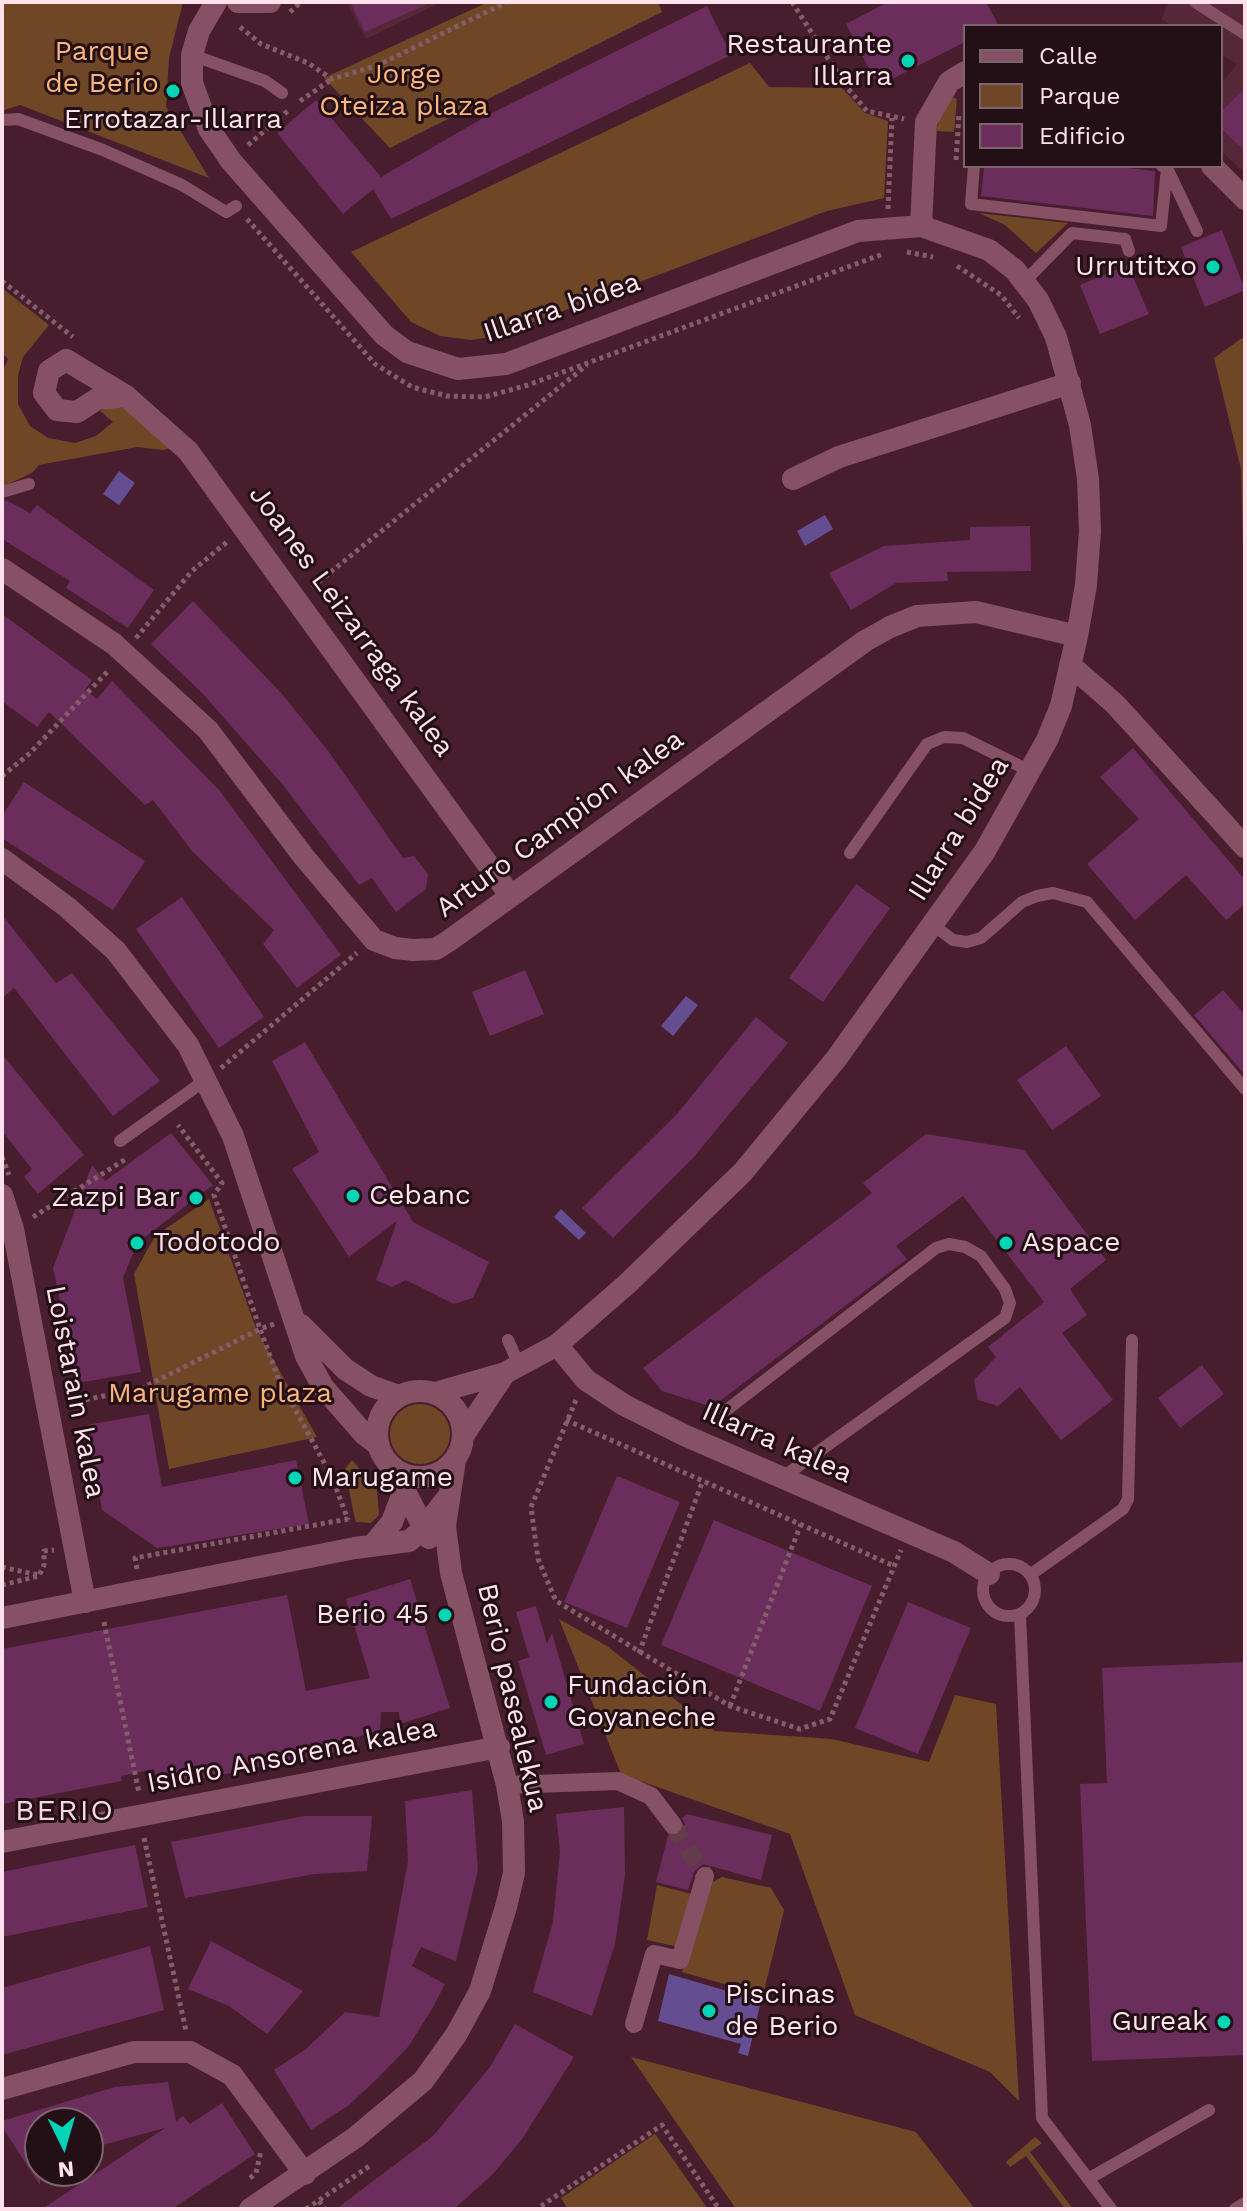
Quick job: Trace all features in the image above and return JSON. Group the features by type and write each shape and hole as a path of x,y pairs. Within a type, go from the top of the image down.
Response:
{"street":[{"name":"Illarra bidea","path":"216,2 199,31 192,55 192,83 200,110 231,161 384,335 407,352 435,364 458,369 506,364 858,231 888,215 989,250 1024,282 1038,300 1056,337 1070,383 1088,479 1090,531 1086,585 1061,706 1032,772 985,851 933,925 836,1059 743,1172 627,1284 557,1345 512,1369 435,1393"},
{"path":"238,2 270,2"},
{"path":"921,226 926,122 949,82 963,73"},
{"path":"1214,168 1245,199"},
{"path":"793,479 839,457 1070,383"},
{"name":"Joanes Leizarraga kalea","path":"126,396 188,451 510,895"},
{"path":"2,569 124,654 208,730 304,857 374,940"},
{"name":"Arturo Campion kalea","path":"374,940 395,948 436,949 865,641 890,627 917,616 976,612 1077,636"},
{"path":"1070,665 1115,704 1245,847"},
{"path":"2,859 43,889 116,951 159,1002 207,1079 233,1136 306,1356 323,1387 364,1434 377,1444 393,1468 405,1475 432,1476 455,1460 463,1436 456,1410 435,1393 423,1390 399,1396 380,1416 377,1444"},
{"path":"2,874 24,886 43,889"},
{"name":"Loistarain kalea","path":"7,1188 85,1602"},
{"path":"294,1318 345,1369 371,1386 399,1396"},
{"name":"Illarra kalea","path":"557,1345 586,1380 624,1405 686,1436 954,1552 989,1574"},
{"name":"Illarra bidea","path":"463,1436 512,1369"},
{"name":"Berio pasealekua","path":"250,2209 356,2137 423,2081 456,2035 480,1991 514,1873 513,1821 507,1785 451,1573 445,1526 455,1460"},
{"name":"Berio pasealekua","path":"393,1468 423,1529 451,1573"},
{"path":"373,1545 392,1522 405,1488"},
{"path":"2,1618 373,1545 409,1541 423,1529 448,1497"},
{"name":"Isidro Ansorena kalea","path":"2,1842 499,1747"},
{"path":"507,1785 618,1781 651,1796 673,1825"},
{"path":"634,2024 654,1954 680,1960 705,1876"},
{"path":"2,2089 134,2052 190,2052 232,2075 305,2174"}],"lane":[{"path":"1195,2 1245,34"},
{"path":"192,55 265,81 282,93"},
{"path":"2,120 18,119 103,150 182,185 226,212 236,206"},
{"path":"974,168 971,204 1161,226 1165,168"},
{"path":"1166,168 1197,231"},
{"path":"1024,282 1072,233 1125,239 1129,251"},
{"path":"2,492 29,484"},
{"path":"850,853 927,744 944,737 963,738 1032,772"},
{"path":"933,925 953,940 967,942 981,938 1022,902 1037,896 1053,893 1087,902 1245,1089"},
{"path":"120,1141 207,1079"},
{"path":"724,1412 936,1248 949,1244 965,1247 981,1256 1005,1289 1010,1303 1005,1318 783,1477"},
{"path":"508,1340 512,1369"},
{"path":"1030,1575 1123,1509 1128,1499 1132,1340"},
{"path":"1010,1565 1030,1575 1035,1597 1020,1614 1003,1616 989,1606 984,1590 989,1574 1010,1565"},
{"path":"1020,1614 1042,2118 1111,2209"},
{"path":"1088,2179 1209,2110"},
{"path":"1235,2209 1245,2203"}],"path":[{"path":"240,27 261,44 308,63 332,79 376,66 507,2"},
{"path":"236,206 347,336 375,364 412,387 447,396 485,397 587,364 848,264 889,252 892,118 867,111 845,85 792,2"},
{"path":"244,149 259,155"},
{"path":"872,206 888,215"},
{"path":"311,588 585,370 587,364"},
{"path":"2,776 29,754 124,654 192,571 245,526"},
{"path":"207,1079 374,940"},
{"path":"138,1578 135,1558 348,1519 332,1477 279,1380 214,1195 222,1183 180,1123 168,1131"},
{"path":"25,1222 132,1155"},
{"path":"2,1157 7,1188"},
{"path":"60,1405 142,1388 260,1329 294,1318"},
{"path":"586,1380 566,1420 531,1507 538,1559 556,1601 730,1706 800,1729 830,1719 907,1534"},
{"path":"566,1420 894,1566"},
{"path":"639,1653 702,1483"},
{"path":"730,1706 801,1524"},
{"path":"39,1576 44,1565 44,1551 62,1549"},
{"path":"2,1567 39,1576"},
{"path":"2,1585 39,1576"},
{"path":"104,1622 139,1793"},
{"path":"142,1829 190,2052"},
{"path":"540,2208 662,2125 719,2209"},
{"path":"246,2181 256,2173 261,2149 257,2139"},
{"path":"306,2209 371,2165"},
{"path":"319,2201 325,2209"}],"shaded area":[{"path":"347,2 441,2 366,39"},
{"path":"1169,2 1245,2 1245,173 1223,153 1223,82 1237,64 1223,56 1223,24 1170,24 1161,19"},
{"path":"119,471 135,483 119,505 103,494"},
{"path":"825,515 833,529 805,546 797,531"},
{"path":"686,996 698,1005 673,1036 661,1026"},
{"path":"561,1209 586,1233 579,1240 554,1217"},
{"name":"Piscinas de Berio","path":"669,1974 761,2001 748,2056 738,2053 741,2044 658,2021"}],"green space":[{"name":"Parque de Berio","path":"2,2 183,2 169,58 166,107 209,178 20,105 2,111"},
{"name":"Jorge Oteiza plaza","path":"488,2 658,2 662,12 390,148 324,78"},
{"path":"750,63 769,87 842,88 865,113 888,121 884,198 827,211 497,336 471,340 440,336 411,322 351,252"},
{"path":"952,97 957,99 954,132 936,131 940,116"},
{"path":"979,213 1068,223 1036,253 1005,225"},
{"path":"2,288 49,325 23,357 18,375 18,404 30,426 48,438 75,443 96,436 113,422 100,411 113,406 124,408 172,447 164,450 137,447 39,465 32,473 2,487 2,373 8,359 2,353"},
{"path":"1245,336 1245,624 1241,469 1214,358"},
{"name":"Marugame plaza","path":"209,1199 257,1331 317,1437 169,1469 134,1274 155,1236"},
{"path":"420,1404 442,1412 450,1434 442,1456 420,1464 398,1456 390,1434 398,1412"},
{"path":"352,1460 377,1490 379,1515 371,1523 356,1522 345,1469"},
{"path":"559,1619 607,1646 715,1731 832,1739 929,1762 955,1695 996,1704 1019,2101 990,2072 855,2015 790,1834 621,1774"},
{"path":"722,1877 771,1888 784,1910 763,1995 682,1972 705,1886"},
{"path":"657,1885 695,1895 679,1947 647,1940"},
{"path":"631,2057 916,2132 975,2209 736,2209"},
{"path":"655,2134 708,2209 568,2209 561,2198"},
{"path":"1035,2137 1042,2143 1030,2152 1073,2209 1065,2209 1026,2156 1010,2167 1006,2162"}],"building":[{"path":"350,2 432,2 365,32"},
{"path":"888,2 986,2 998,24 963,24 963,43 878,86 846,24"},
{"path":"707,6 731,55 391,219 373,189 343,214 277,133 316,100 381,177 492,113"},
{"path":"1245,88 1245,151 1223,130 1223,110"},
{"path":"984,168 1127,168 1155,171 1153,216 981,196"},
{"name":"Urrutitxo","path":"1222,230 1245,290 1205,307 1181,247"},
{"path":"1128,265 1149,314 1100,334 1080,285"},
{"path":"6,500 30,513 37,505 154,590 128,628 66,588 70,581 2,539 2,501"},
{"path":"1030,526 1031,571 947,572 948,581 896,583 851,610 829,573 884,546 970,540 970,527"},
{"path":"193,601 282,694 329,752 403,858 414,856 428,874 426,889 396,912 372,878 359,885 284,786 203,694 151,644"},
{"path":"2,614 92,680 85,690 97,699 112,681 220,791 341,955 297,988 263,944 274,930 192,851 153,800 145,805 49,712 37,727 2,701"},
{"path":"1133,748 1245,880 1245,904 1226,920 1186,875 1135,920 1087,864 1139,819 1100,777"},
{"path":"24,782 145,861 113,910 2,838 2,816"},
{"path":"856,884 890,908 823,1002 789,978"},
{"path":"182,897 264,1017 219,1048 136,929"},
{"path":"2,915 56,983 72,973 160,1081 113,1116 14,988 2,998"},
{"path":"525,970 544,1014 490,1036 472,992"},
{"path":"1223,990 1245,1015 1245,1075 1194,1015"},
{"path":"756,1017 788,1043 693,1158 613,1238 582,1208 677,1114"},
{"name":"Cebanc","path":"305,1042 413,1222 489,1262 473,1298 454,1304 406,1280 392,1287 376,1280 397,1221 349,1257 292,1169 319,1152 272,1061"},
{"path":"1066,1046 1101,1096 1052,1130 1017,1080"},
{"path":"2,1054 84,1155 38,1194 24,1177 32,1169 2,1131"},
{"path":"171,1133 213,1185 137,1243 123,1278 141,1372 78,1383 53,1268 92,1165 105,1181"},
{"path":"926,1134 1024,1150 1106,1260 1070,1289 1087,1315 1062,1333 1113,1400 1061,1440 1020,1387 998,1406 978,1400 974,1380 996,1357 988,1347 1044,1302 963,1196 896,1246 907,1259 712,1407 662,1391 643,1368 872,1193 863,1183"},
{"path":"1202,1365 1224,1394 1180,1428 1158,1398"},
{"path":"149,1414 162,1487 296,1460 309,1524 157,1548 102,1510 87,1425"},
{"path":"617,1476 680,1502 627,1628 564,1602"},
{"path":"714,1520 872,1586 820,1711 661,1645"},
{"path":"410,1579 450,1708 400,1724 399,1712 381,1712 380,1730 351,1739 353,1749 158,1787 154,1769 121,1776 122,1781 2,1804 2,1649 287,1595 306,1691 370,1678 346,1599"},
{"path":"908,1602 971,1628 918,1754 855,1728"},
{"name":"Fundación Goyaneche","path":"536,1606 547,1644 552,1633 584,1744 546,1755 518,1661 529,1657 516,1612"},
{"path":"1245,1662 1245,2055 1092,2061 1080,1784 1107,1783 1102,1668"},
{"path":"472,1790 478,1870 456,1961 421,1947 412,1966 445,1984 432,2009 408,2047 378,2078 349,2105 311,2130 274,2070 306,2049 345,2012 379,2017 408,1861 405,1801"},
{"path":"624,1807 625,1875 615,1944 592,2016 533,1992 553,1922 560,1852 556,1814"},
{"path":"687,1814 772,1835 761,1880 703,1864 694,1872 688,1890 656,1882 668,1836 681,1834 685,1824 682,1818"},
{"path":"304,1816 372,1816 367,1871 314,1874 185,1898 171,1842"},
{"path":"135,1845 148,1907 2,1937 2,1872"},
{"path":"211,1941 303,1991 267,2034 229,2006 188,1989"},
{"path":"150,1946 164,2010 2,2055 2,1988"},
{"path":"515,2024 574,2057 522,2139 493,2174 454,2209 336,2209 433,2136 490,2067"},
{"path":"168,2082 176,2121 183,2116 190,2124 222,2103 255,2154 172,2209 42,2209 75,2187 104,2187 104,2168 165,2128 104,2145 104,2107 49,2107 115,2087"},
{"path":"24,2114 24,2161 2,2127 2,2121"}],"tunnel":[{"path":"673,1825 705,1876"}],"place":[{"name":"Restaurante Illarra","path":"908,61"},
{"name":"Errotazar-Illarra","path":"173,91"},
{"name":"Urrutitxo","path":"1213,267"},
{"name":"Cebanc","path":"353,1196"},
{"name":"Zazpi Bar","path":"196,1198"},
{"name":"Todotodo","path":"137,1243"},
{"name":"Aspace","path":"1006,1243"},
{"name":"Marugame","path":"295,1478"},
{"name":"Berio 45","path":"445,1615"},
{"name":"Fundación Goyaneche","path":"551,1702"},
{"name":"Piscinas de Berio","path":"709,2011"},
{"name":"Gureak","path":"1224,2022"}],"district":[{"name":"BERIO","path":"65,1811"}]}
